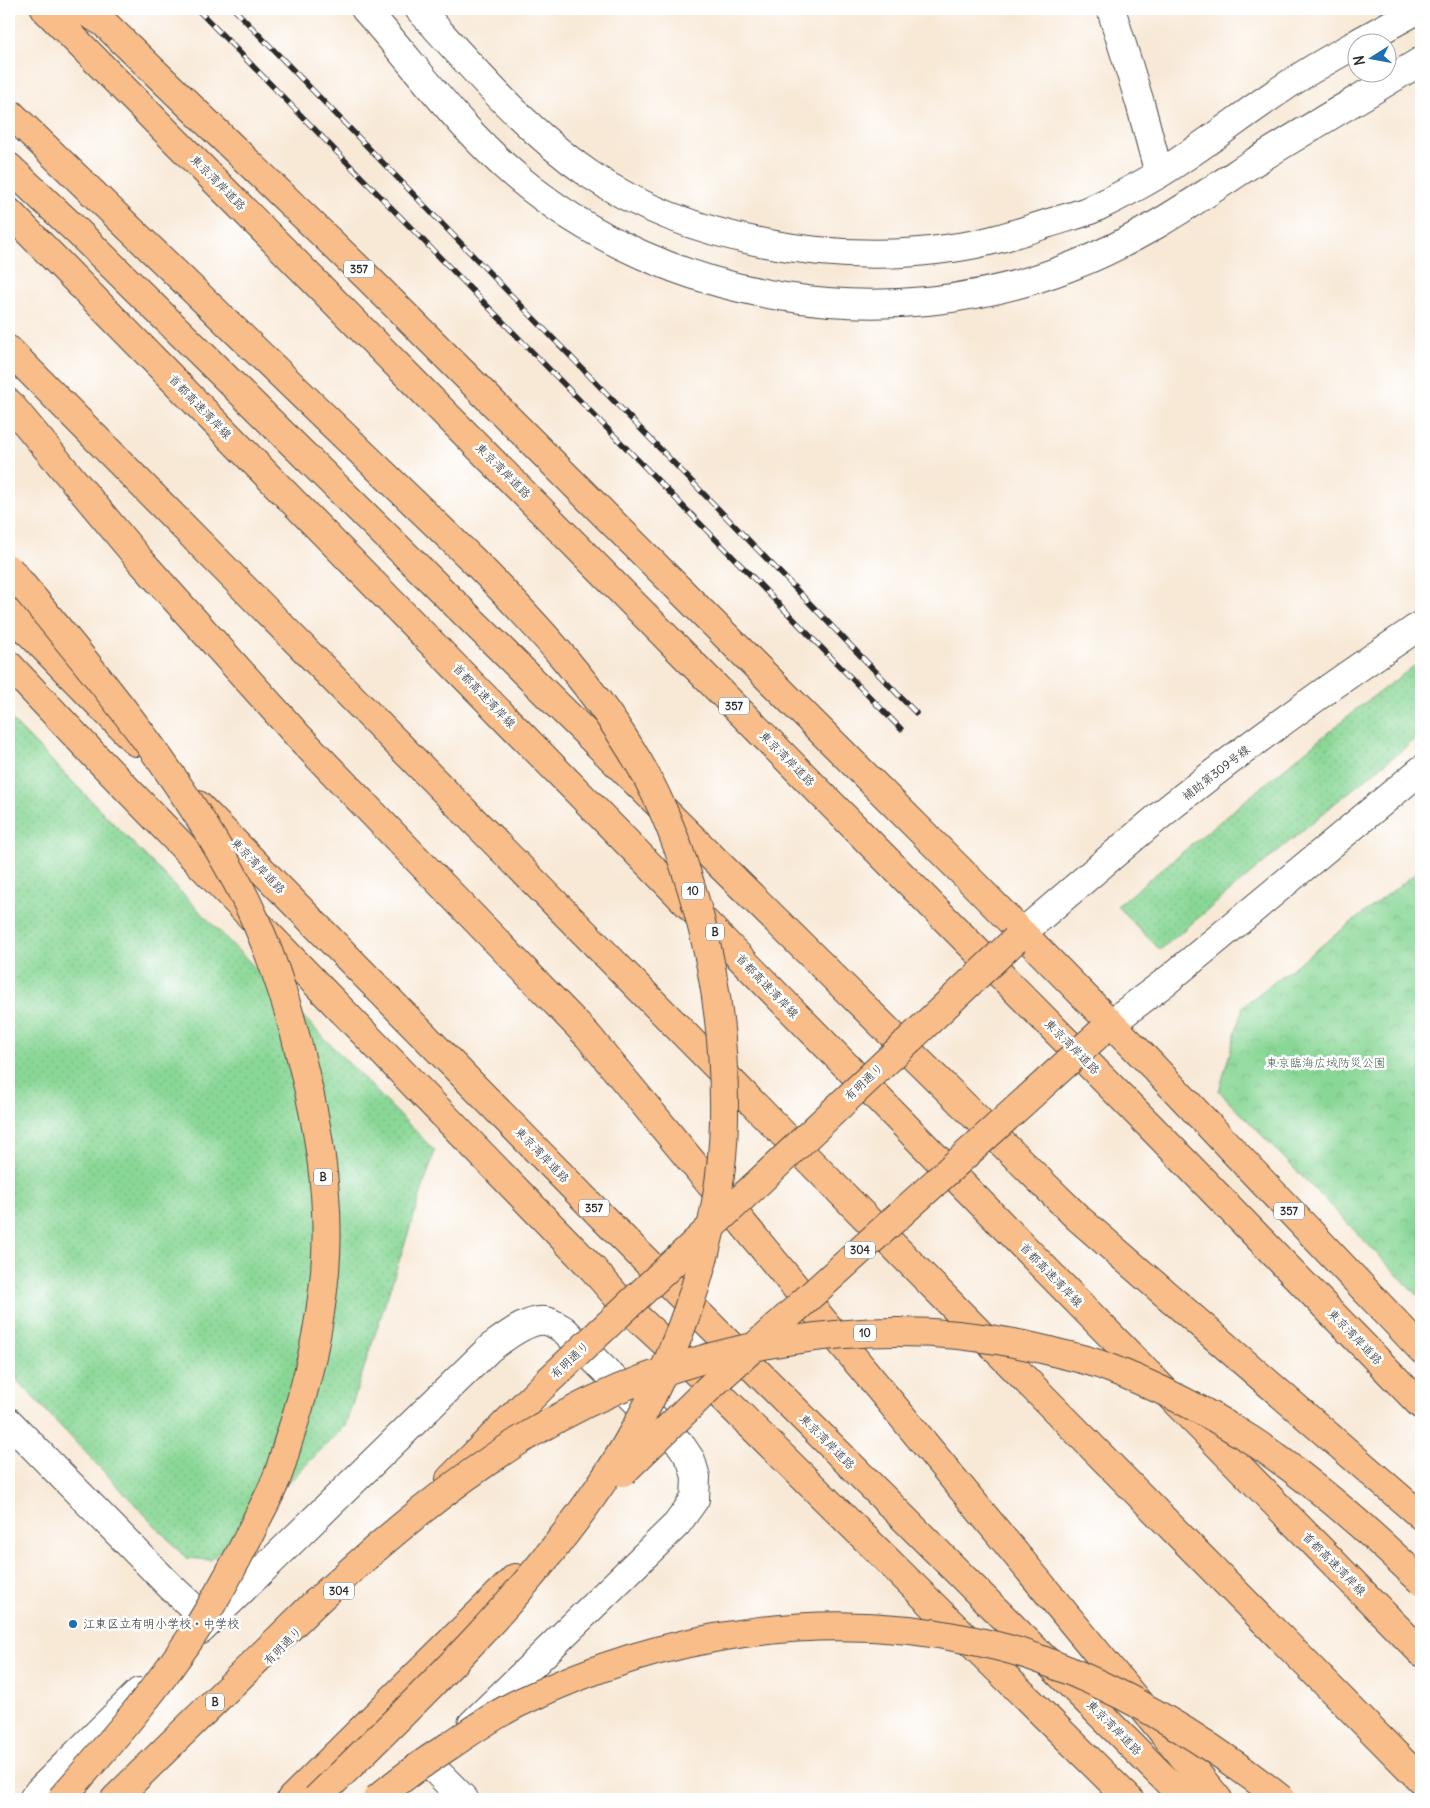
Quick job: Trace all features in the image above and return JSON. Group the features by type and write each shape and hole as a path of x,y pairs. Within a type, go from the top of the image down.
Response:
{"main road":[{"name":"東京湾岸道路","path":"45,9 1143,1119 1421,1405"},
{"name":"357","path":"81,9 104,23 367,277 970,880 1018,937 1106,1028 1158,1072 1421,1349"},
{"name":"10","path":"9,112 474,561 529,617 571,666 609,716 630,748 667,818 689,877 706,940 718,1005 724,1063 724,1124 719,1180 708,1242 690,1302 666,1365 633,1431 601,1485 563,1538 522,1586 458,1656 316,1799"},
{"path":"9,167 101,254 1078,1218 1421,1516"},
{"name":"首都高速湾岸線","path":"9,212 1421,1652"},
{"path":"9,350 1421,1780"},
{"path":"9,403 139,560 298,737 588,1036 1218,1799"},
{"name":"B","path":"9,569 153,749 213,841 239,886 262,934 282,986 298,1042 322,1157 326,1212 326,1269 318,1327 301,1404 275,1482 238,1558 200,1624 154,1689 105,1750 61,1799"},
{"name":"東京湾岸道路","path":"9,612 606,1220 1185,1799"},
{"path":"9,665 586,1262 626,1307 711,1386 1129,1799"},
{"name":"有明通り","path":"131,1799 546,1383 1018,937"},
{"name":"304","path":"291,1799 711,1386 1106,1028"},
{"name":"10","path":"314,1604 372,1550 476,1468 534,1432 589,1402 644,1379 740,1350 805,1338 882,1332 950,1333 1025,1345 1102,1365 1176,1397 1251,1440 1321,1491 1384,1545 1421,1581"},
{"name":"B","path":"115,1799 314,1604"},
{"path":"377,1799 427,1760 474,1729 522,1701 577,1676 634,1656 694,1641 754,1631 816,1626 877,1626 932,1632 990,1645 1040,1659 1095,1682 1154,1713 1210,1748 1281,1799"}],"street":[{"path":"365,9 477,140 516,176 553,206 586,227 662,262 702,277 788,298 836,303 888,304 962,296 1017,284 1071,267 1104,252 1176,213 1421,61"},
{"path":"419,9 518,114 554,147 591,175 631,198 705,228 743,239 783,247 840,254 891,254 951,249 1001,239 1095,208 1160,174 1309,71 1348,49"},
{"path":"1111,9 1160,174"},
{"path":"1378,32 1419,9"},
{"name":"補助第309号線","path":"1018,937 1163,814 1242,752 1350,673 1421,625"},
{"path":"1106,1028 1168,980 1421,770"},
{"path":"33,1799 209,1622 490,1348 511,1332 528,1324 546,1321 564,1330 681,1445 691,1460 696,1477 695,1499 676,1524 395,1799"},
{"path":"9,1422 209,1622"},
{"path":"430,1765 464,1799"}],"green space":[{"path":"1421,661 1421,735 1334,804 1160,950 1117,906 1359,707"},
{"path":"9,717 435,1151 345,1426 211,1560 186,1558 9,1372"},
{"name":"東京臨海広域防災公園","path":"1421,869 1421,1299 1219,1091 1243,1006"}],"railway":[{"path":"197,9 901,729"},
{"path":"234,9 916,713"}],"place":[{"name":"江東区立有明小学校・中学校","path":"73,1624"}]}
